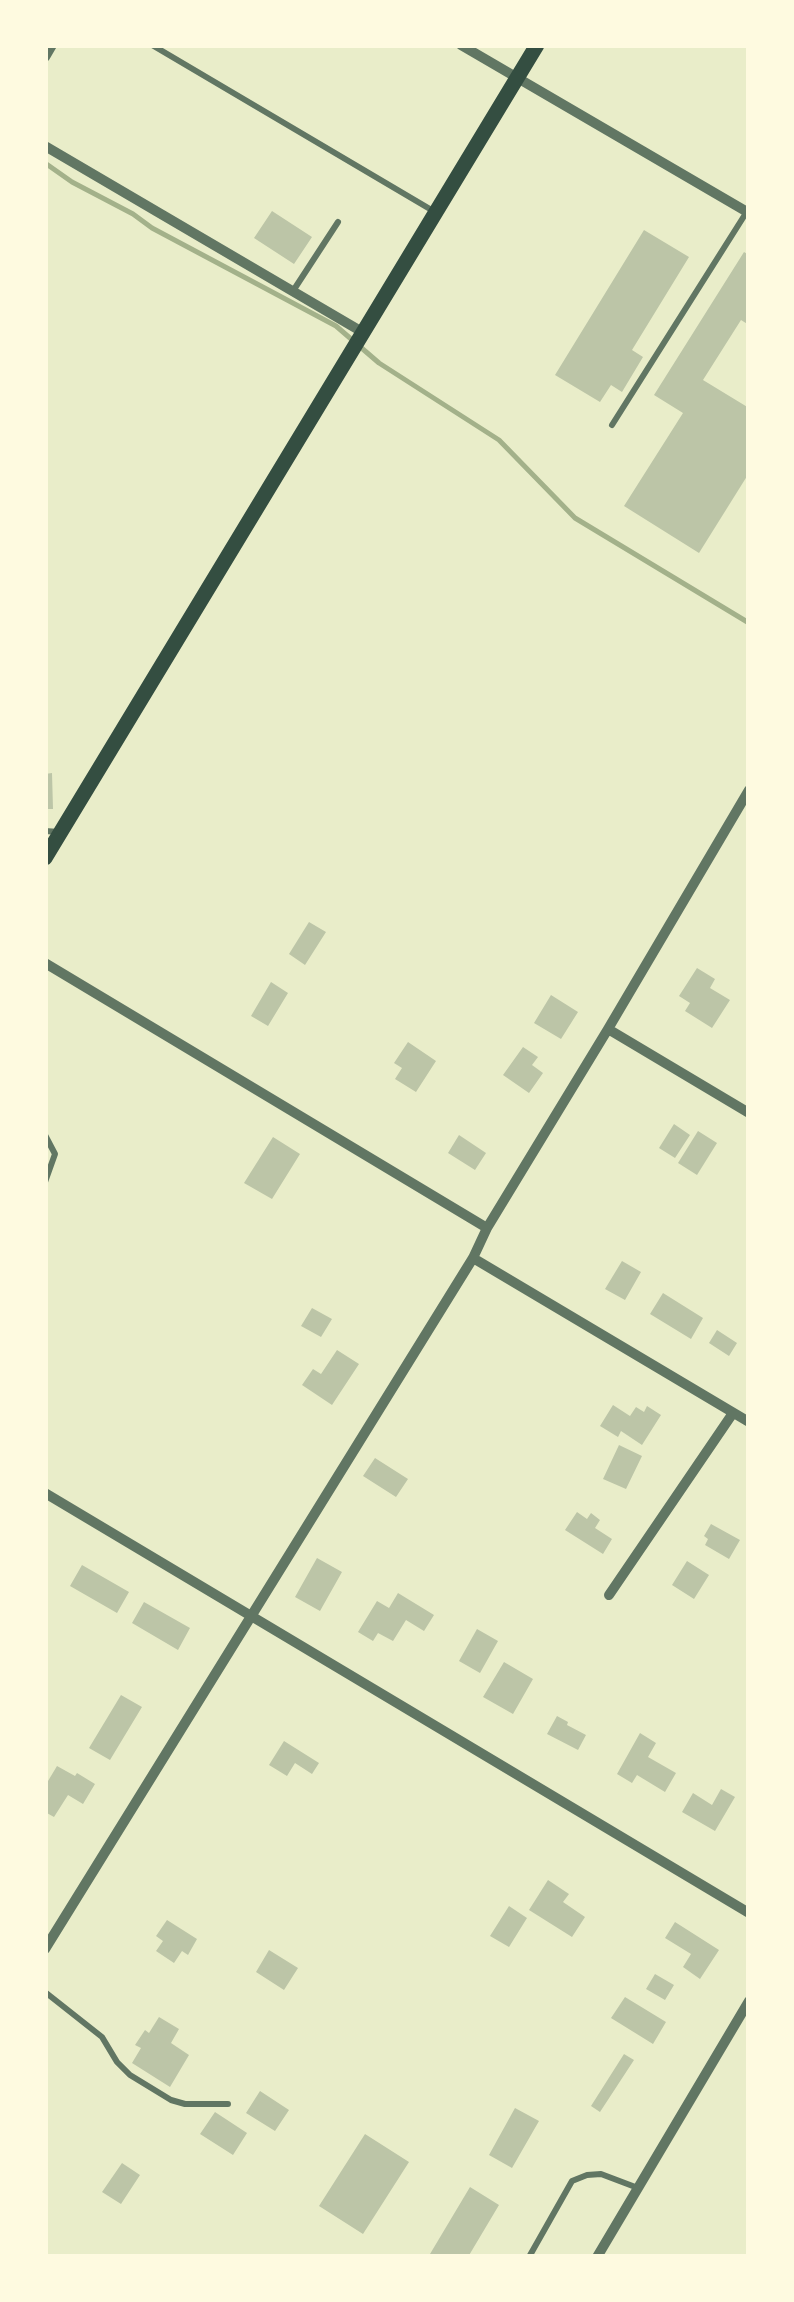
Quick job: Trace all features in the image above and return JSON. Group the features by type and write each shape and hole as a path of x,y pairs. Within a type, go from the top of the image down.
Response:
{"main road":[{"path":"45,858 53,831 364,333 537,45"}],"street":[{"path":"45,56 52,45"},
{"path":"462,45 748,212"},
{"path":"45,146 364,333"},
{"path":"45,1949 473,1258 487,1228 749,790"},
{"path":"45,964 487,1228"},
{"path":"608,1029 749,1113"},
{"path":"473,1258 749,1422"},
{"path":"609,1595 734,1413"},
{"path":"45,1493 749,1914"},
{"path":"597,2257 749,2002"}],"lane":[{"path":"152,45 436,213"},
{"path":"612,425 748,212"},
{"path":"293,291 338,222"},
{"path":"45,1135 56,1154 45,1182"},
{"path":"45,1992 102,2037 130,2075 171,2100 185,2104 228,2104"},
{"path":"529,2257 572,2182 601,2174 638,2188"}],"building":[{"path":"272,211 312,237 294,264 254,238"},
{"path":"644,230 689,257 632,350 643,357 622,392 611,385 600,402 555,375"},
{"path":"744,252 749,255 749,325 741,320 703,380 749,408 749,473 699,553 624,506 683,413 654,395"},
{"path":"52,773 53,809 45,809 45,774"},
{"path":"309,922 326,932 305,965 289,954"},
{"path":"697,968 715,979 710,988 730,1000 712,1028 685,1011 690,1003 679,996"},
{"path":"271,982 288,993 268,1026 251,1016"},
{"path":"551,995 578,1012 561,1039 534,1023"},
{"path":"408,1042 436,1061 416,1092 395,1079 402,1068 394,1063"},
{"path":"523,1047 538,1057 532,1065 543,1073 529,1093 503,1075"},
{"path":"674,1124 690,1135 675,1158 659,1148"},
{"path":"698,1131 717,1143 697,1175 678,1163"},
{"path":"459,1135 486,1153 475,1170 448,1153"},
{"path":"273,1137 300,1154 272,1199 244,1183"},
{"path":"622,1261 641,1272 625,1300 605,1289"},
{"path":"663,1293 703,1318 691,1339 650,1314"},
{"path":"312,1308 332,1319 321,1337 301,1326"},
{"path":"717,1330 737,1343 729,1356 709,1343"},
{"path":"337,1350 359,1364 332,1405 302,1385 313,1369 321,1374"},
{"path":"613,1405 630,1416 636,1407 644,1412 647,1406 661,1415 642,1445 621,1431 618,1437 600,1426"},
{"path":"619,1445 642,1456 626,1489 603,1479"},
{"path":"375,1458 408,1479 396,1497 363,1476"},
{"path":"577,1512 587,1519 591,1513 600,1520 595,1528 612,1539 603,1554 565,1530"},
{"path":"711,1524 740,1540 729,1559 705,1545 708,1539 704,1536"},
{"path":"317,1558 342,1572 320,1611 295,1597"},
{"path":"687,1561 709,1575 694,1599 672,1585"},
{"path":"82,1565 129,1592 117,1613 70,1586"},
{"path":"398,1593 434,1615 424,1631 406,1620 393,1641 378,1633 373,1641 358,1632 377,1601 389,1608"},
{"path":"144,1602 190,1628 178,1650 132,1623"},
{"path":"477,1629 498,1641 480,1673 459,1661"},
{"path":"504,1662 533,1679 513,1714 483,1697"},
{"path":"121,1695 142,1707 110,1760 89,1748"},
{"path":"557,1716 586,1735 578,1750 547,1734"},
{"path":"640,1733 656,1743 648,1757 676,1773 665,1792 637,1775 632,1783 617,1774"},
{"path":"284,1741 319,1763 312,1774 295,1763 287,1776 269,1765"},
{"path":"57,1766 95,1784 83,1804 68,1795 54,1817 45,1812 45,1786"},
{"path":"721,1789 735,1797 715,1831 682,1812 693,1793 712,1805"},
{"path":"548,1880 569,1894 563,1902 585,1917 572,1937 529,1910"},
{"path":"509,1906 527,1918 509,1947 490,1936"},
{"path":"167,1920 197,1939 188,1955 182,1951 174,1963 156,1951 163,1941 156,1936"},
{"path":"675,1922 719,1950 700,1979 683,1967 691,1954 665,1938"},
{"path":"269,1950 298,1968 284,1990 256,1972"},
{"path":"655,1974 674,1985 665,2000 646,1989"},
{"path":"625,1997 666,2022 653,2044 611,2018"},
{"path":"159,2017 179,2029 171,2043 189,2055 170,2087 132,2063 141,2048 135,2045"},
{"path":"624,2054 634,2060 600,2112 591,2106"},
{"path":"260,2091 289,2110 275,2131 246,2113"},
{"path":"515,2108 539,2121 512,2168 489,2155"},
{"path":"215,2112 247,2133 233,2155 200,2134"},
{"path":"365,2134 409,2162 363,2234 319,2206"},
{"path":"122,2163 140,2175 121,2204 102,2192"},
{"path":"470,2187 499,2205 468,2257 430,2254"}],"waterway":[{"path":"45,163 152,228 336,326 379,363 499,440 575,518 749,623"}]}
